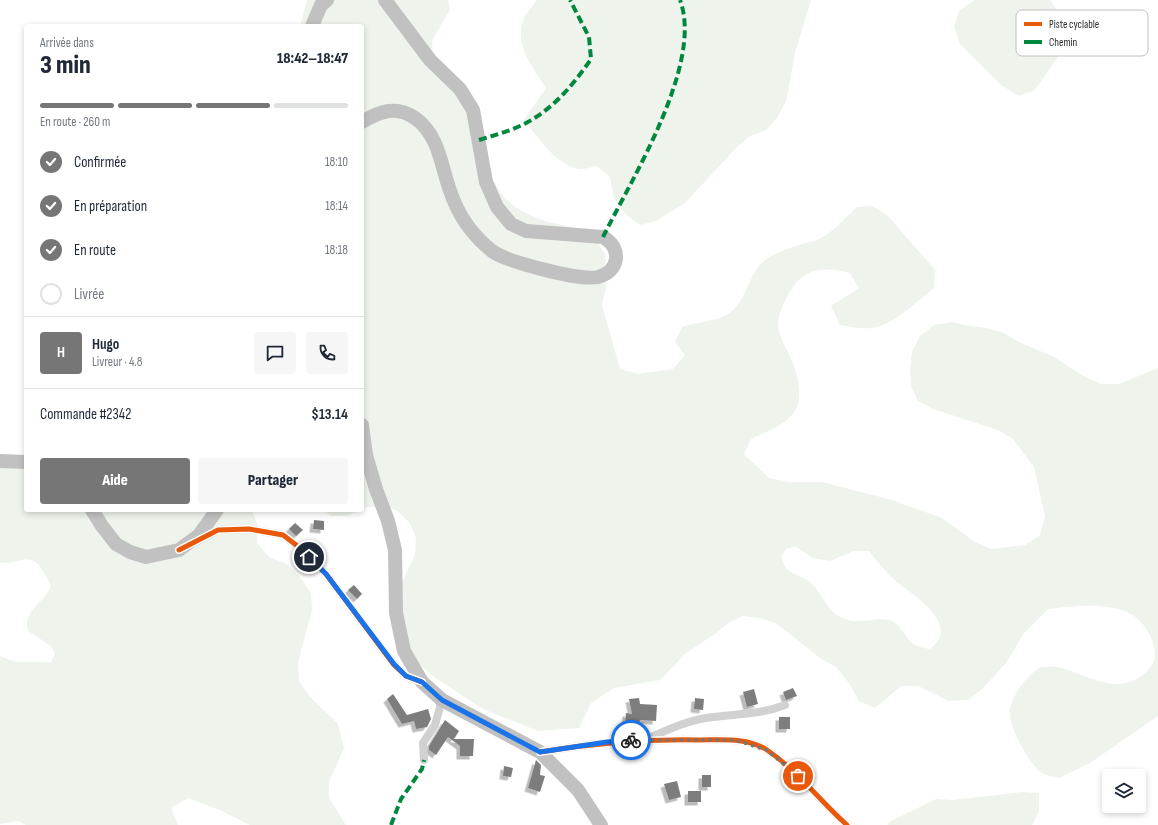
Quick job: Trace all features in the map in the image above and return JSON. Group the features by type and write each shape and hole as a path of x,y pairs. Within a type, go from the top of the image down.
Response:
{"highway":[{"path":"313,24 321,5 327,0"},
{"path":"364,121 376,114 392,110 407,112 421,122 431,133 454,201 469,229 493,252 512,261 580,277 598,277 608,271 614,264 616,253 612,242 602,237 526,231 511,224 497,206 486,182 473,110 460,88 430,60 385,0"},
{"path":"364,437 368,462 388,521 395,550 396,613 404,651 422,682 442,700 540,752 578,790 601,825"},
{"path":"0,461 24,462"},
{"path":"93,512 116,544 130,552 146,557 179,550 199,536 216,512"}],"street":[{"path":"179,550 218,530 249,530 283,535 300,548 326,574 394,664 406,676 422,682"},
{"path":"424,760 423,743 435,724 442,700"},
{"path":"647,740 675,726 712,717 754,713 785,705"},
{"path":"540,752 607,742 647,740 735,740 767,750 808,785 846,825"}],"shaded area":[{"path":"307,0 448,0 450,10 432,40 433,58 478,115 493,180 502,195 515,207 532,216 548,222 580,229 595,239 605,254 606,288 602,305 620,369 638,374 673,369 685,355 675,342 682,327 721,317 731,312 742,299 752,277 761,263 774,255 823,237 833,230 857,207 872,206 887,215 935,270 934,288 907,310 885,324 873,328 863,328 840,325 831,306 859,288 850,273 829,269 820,270 804,275 798,281 792,289 779,315 778,325 781,337 793,363 797,376 799,390 798,403 792,415 782,424 751,439 744,454 769,478 789,482 822,482 892,500 942,518 975,542 991,549 1025,545 1040,535 1045,516 1034,467 1013,439 998,430 933,409 918,401 911,386 910,370 912,352 920,336 934,325 952,322 987,328 1004,333 1019,342 1054,357 1083,376 1101,384 1119,384 1158,368 1158,716 1090,763 1059,778 1049,776 1038,770 1026,755 1012,725 1010,709 1014,696 1021,685 1040,667 1058,667 1092,679 1118,684 1130,682 1138,678 1149,669 1154,661 1155,655 1153,643 1147,630 1139,620 1125,611 1115,608 1092,606 1048,609 1024,633 1006,663 982,689 968,700 949,701 918,686 901,686 875,708 859,701 849,683 836,667 820,658 776,623 760,618 743,616 728,623 715,634 686,653 660,680 614,688 591,703 579,728 538,731 483,709 437,679 403,651 393,601 415,555 416,537 409,522 396,510 381,506 364,508 364,24 301,24","holes":["795,546 813,558 830,561 854,551 869,551 889,575 919,599 937,618 941,628 939,639 930,649 921,647 915,645 907,638 901,629 892,621 883,619 853,621 837,615 831,611 811,583 790,572 781,557 786,549"]},
{"path":"537,0 811,0 795,53 786,101 777,118 766,130 750,136 737,147 685,203 656,221 640,225 618,206 610,177 597,166 578,169 569,166 554,156 524,120 546,88 526,55 521,37 521,28 524,18"},
{"path":"975,0 1050,0 1056,10 1016,10 1016,56 1058,56 1035,90 1019,96 1001,85 960,44 954,27 959,11"},
{"path":"0,461 24,463 24,512 253,512 258,526 257,543 269,557 287,564 300,577 311,593 312,610 298,662 299,681 309,696 338,724 344,748 329,782 329,798 346,825 250,825 222,811 188,798 171,808 178,825 26,825 18,821 0,824 0,656 16,662 51,662 55,654 51,646 28,631 27,624 31,612 48,592 51,585 43,570 32,560 27,559 8,563 0,562"},
{"path":"326,512 355,512 347,516 331,516"},
{"path":"1022,792 1039,793 1039,812 1032,825 888,825 889,822 936,799 952,800"}],"building":[{"path":"314,520 324,521 324,530 313,529"},
{"path":"295,523 303,530 296,536 289,529"},
{"path":"354,585 362,594 357,599 348,590"},
{"path":"793,688 797,696 786,700 783,692"},
{"path":"754,689 758,704 747,707 743,692"},
{"path":"393,694 407,715 428,709 431,719 427,727 416,729 414,721 402,724 387,699"},
{"path":"639,698 640,704 657,705 656,721 640,720 638,736 636,736 634,725 625,724 626,713 632,714 629,699"},
{"path":"695,698 704,699 703,710 694,709"},
{"path":"779,717 790,717 790,729 779,729"},
{"path":"445,720 459,731 454,739 474,739 473,756 460,756 460,746 448,737 436,755 429,750 429,746"},
{"path":"536,760 541,765 540,775 545,776 540,792 528,788"},
{"path":"504,766 513,768 511,777 503,776"},
{"path":"702,775 711,775 711,787 702,787"},
{"path":"677,781 681,797 669,800 664,784"},
{"path":"688,791 701,791 701,802 688,802"}],"marked path":[{"path":"479,140 520,126 545,111 570,87 591,59 589,37 570,0"},
{"path":"603,237 646,154 674,88 682,56 685,26 680,0"},
{"path":"391,825 401,799 422,769 424,760"}],"cycle path":[{"path":"179,550 218,530 249,529 283,535 300,548 326,574 394,665 406,676 422,682"},
{"path":"540,752 580,746 639,741 743,741 760,746 778,758 789,767 847,825"}],"way so far":[{"path":"631,740 735,740 754,744 767,750 798,776"}],"route":[{"path":"309,557 326,574 394,664 406,676 422,682 442,700 468,715 540,752 631,740"}]}
